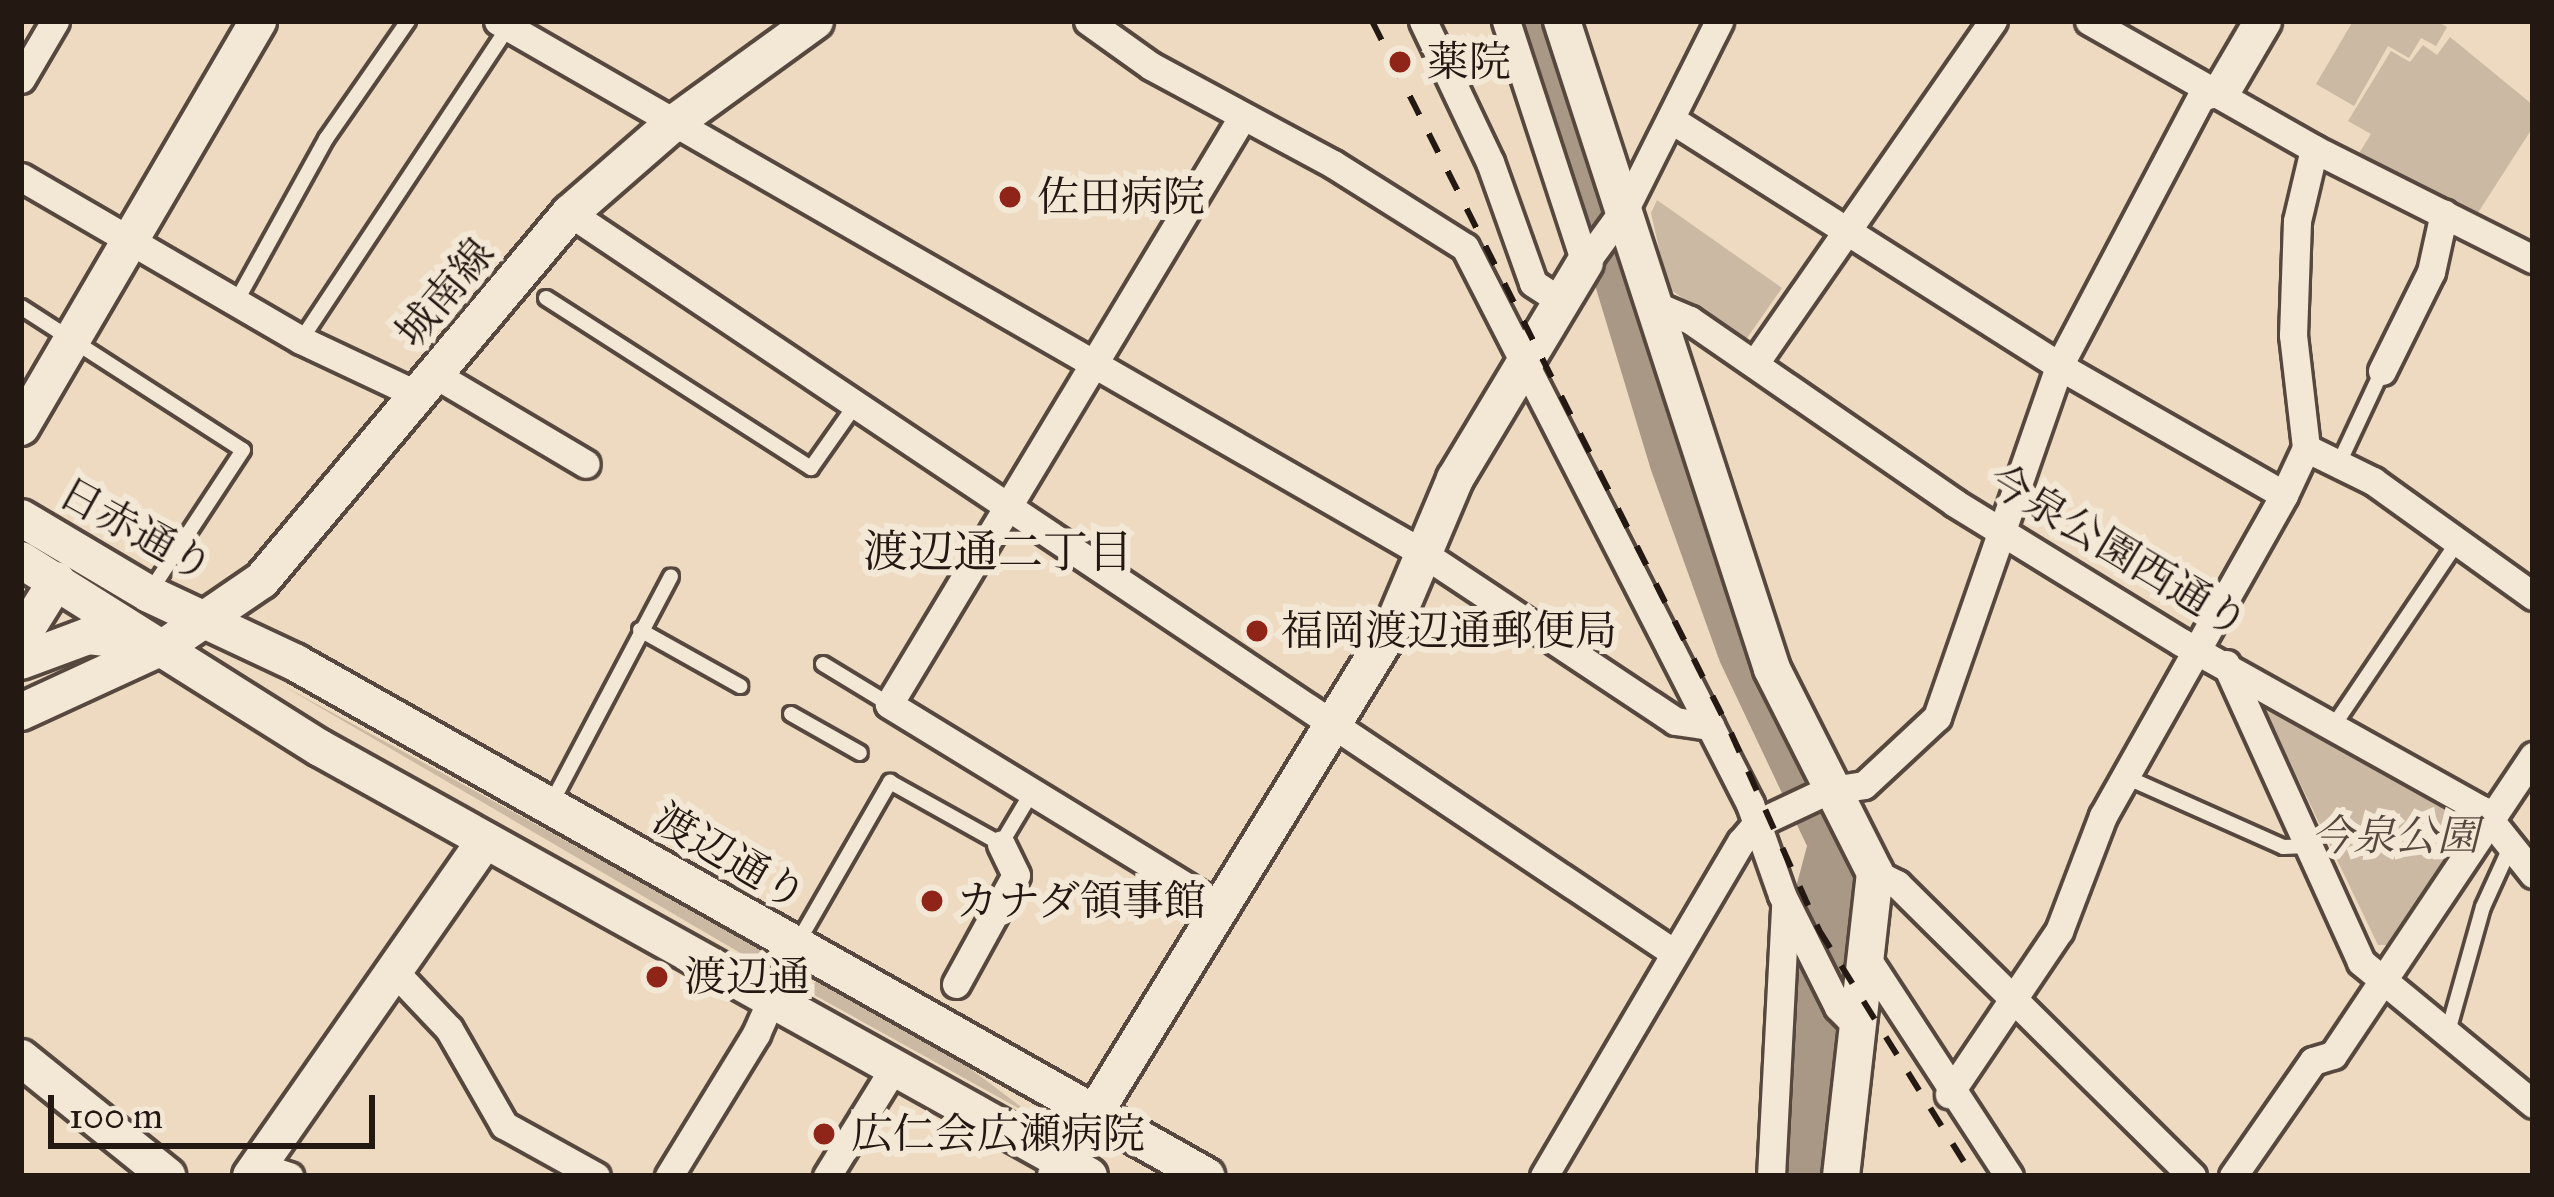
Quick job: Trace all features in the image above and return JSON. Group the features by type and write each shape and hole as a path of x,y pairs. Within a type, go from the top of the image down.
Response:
{"street":[{"path":"21,79 55,21"},
{"path":"23,418 258,21"},
{"name":"城南線","path":"21,712 167,645 262,580 570,214 670,126 815,21"},
{"path":"1088,21 1241,119 1333,164 1465,247 1526,359 1601,526 1711,725 1784,898 1851,1020"},
{"path":"1423,21 1490,161 1533,283 1561,301"},
{"path":"1506,21 1586,262"},
{"path":"1562,21 1772,669 1875,873 1868,960 1851,1020 1841,1176"},
{"path":"21,661 88,636 167,645 265,716 895,1066 1070,1172 1096,1114 1393,626 1420,552 1526,359 1622,214 1719,21"},
{"path":"1755,363 1994,21"},
{"path":"2089,21 2222,91 2314,148 2533,259"},
{"path":"1544,1176 1674,953 1756,824 1892,766 1937,717 2059,366 2201,97 2222,91 2264,21"},
{"path":"503,24 670,126 1420,552 1658,711 1711,725"},
{"path":"1223,909 889,704 1241,119"},
{"path":"1672,120 2059,366 2284,495"},
{"path":"1949,1094 2059,931 2126,777 2200,650 2306,448 2293,335 2297,221 2314,148"},
{"path":"21,177 301,340 427,385 586,464"},
{"path":"2382,371 2431,272 2444,213"},
{"path":"570,214 1674,953"},
{"name":"今泉公園西通り","path":"1652,304 1755,363 2004,529 2200,650 2491,820 2509,850 2533,874"},
{"path":"2306,448 2340,461 2533,596"},
{"name":"日赤通り","path":"21,518 148,594 207,621"},
{"name":"日赤通り","path":"21,560 167,645"},
{"path":"21,638 57,580"},
{"name":"渡辺通り","path":"207,621 549,806 1206,1176"},
{"path":"2225,664 2361,962 2533,1104"},
{"path":"2233,1176 2313,1060 2333,1055 2533,756"},
{"path":"266,1173 392,970 485,841"},
{"path":"956,984 1016,875 1001,844"},
{"path":"1875,873 1897,884 2192,1176"},
{"path":"1771,1176 1784,898"},
{"path":"669,1176 795,946"},
{"path":"1868,960 1949,1094 2009,1176"},
{"path":"392,970 449,1029 504,1125 596,1176"},
{"path":"21,1058 167,1176"},
{"path":"827,1176 895,1066"}],"lane":[{"path":"236,302 326,139 408,21"},
{"path":"301,340 503,24"},
{"path":"546,298 811,468 856,404"},
{"path":"21,307 243,451 148,594"},
{"path":"2340,461 2382,371"},
{"path":"2334,725 2458,541"},
{"path":"549,806 671,576"},
{"path":"640,630 740,686"},
{"path":"823,664 889,704"},
{"path":"791,715 860,753"},
{"path":"2126,777 2284,848 2308,846"},
{"path":"795,946 890,782 1001,844 1032,792"},
{"path":"2447,1035 2483,907 2509,850"}],"green space":[{"path":"2353,21 2436,21 2447,27 2436,46 2421,38 2409,58 2388,46 2354,106 2316,84"},
{"path":"2450,37 2533,105 2533,127 2474,219 2356,158 2371,134 2348,121 2391,51 2410,62 2423,45 2437,55"},
{"path":"1657,200 1782,288 1745,341 1668,288 1651,213"},
{"path":"280,684 763,949 768,958 761,965"},
{"name":"今泉公園","path":"2269,700 2475,817 2477,829 2398,945 2378,945 2262,704"},
{"path":"816,981 947,1051 1036,1118 809,992"}],"shaded area":[{"path":"1515,21 1549,21 1638,323 1855,877 1824,1176 1782,1176 1795,891 1807,846 1720,662 1651,470"}],"railway":[{"path":"1372,21 1731,733 1819,930 1973,1176"}],"place":[{"name":"薬院","path":"1400,62"},
{"name":"佐田病院","path":"1010,197"},
{"name":"福岡渡辺通郵便局","path":"1257,631"},
{"name":"カナダ領事館","path":"932,901"},
{"name":"渡辺通","path":"657,977"},
{"name":"広仁会広瀬病院","path":"824,1134"}],"district":[{"name":"渡辺通二丁目","path":"998,552"}]}
